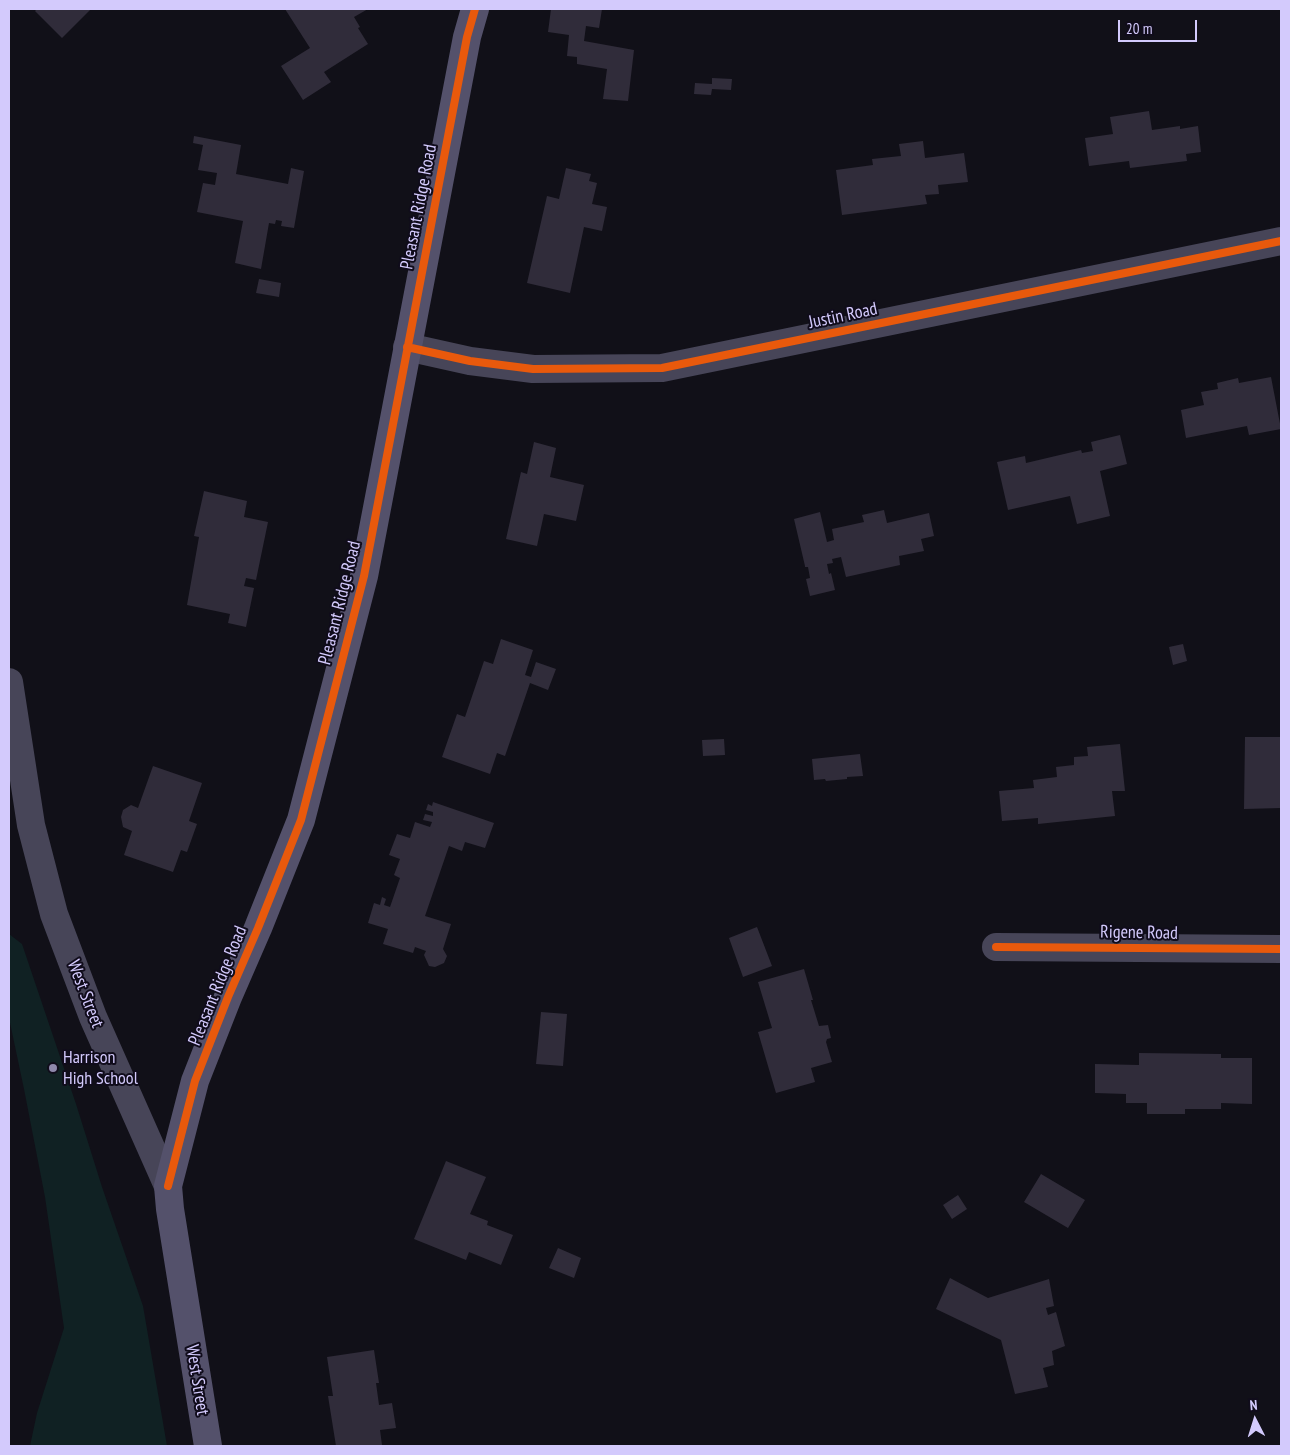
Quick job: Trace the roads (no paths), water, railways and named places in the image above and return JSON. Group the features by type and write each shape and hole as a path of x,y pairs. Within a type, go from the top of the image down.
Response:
{"street":[{"name":"Pleasant Ridge Road","path":"168,1186 195,1081 301,820 364,576 467,37 475,9"},
{"name":"Justin Road","path":"407,347 470,361 533,369 662,368 1281,242"},
{"name":"West Street","path":"9,682 31,825 54,914 92,1017 168,1186 170,1210 208,1446"},
{"name":"Rigene Road","path":"996,947 1281,949"}],"place":[{"name":"Harrison High School","path":"53,1068"}]}
